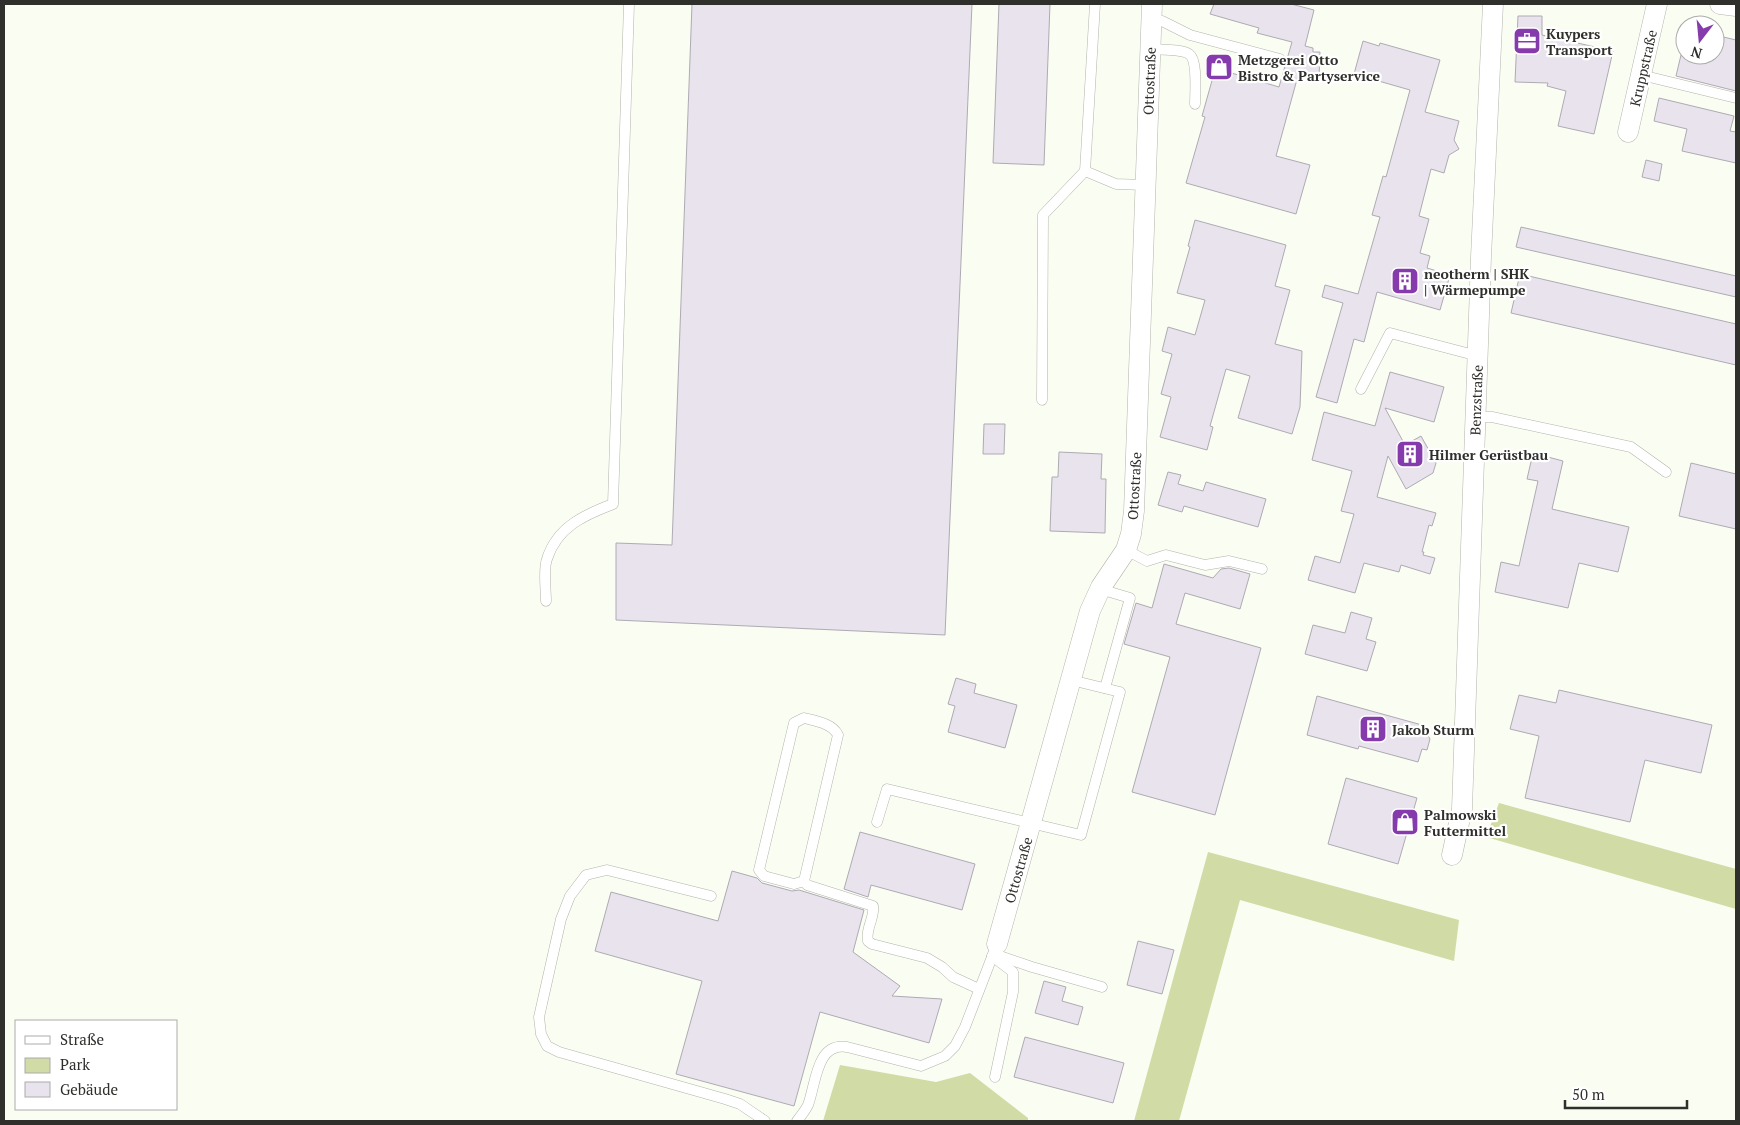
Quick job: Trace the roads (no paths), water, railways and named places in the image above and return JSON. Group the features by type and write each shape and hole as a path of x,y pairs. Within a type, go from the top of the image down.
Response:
{"street":[{"name":"Benzstraße","path":"1452,855 1462,809 1493,4"},
{"name":"Kruppstraße","path":"1628,132 1657,4"},
{"name":"Ottostraße","path":"994,951 1090,612 1100,589 1126,550 1131,534 1134,511 1152,12"}],"lane":[{"path":"546,601 546,560 560,534 582,516 612,504 629,4"},
{"path":"1042,400 1043,215 1085,171 1095,4"},
{"path":"1152,12 1162,21 1190,35 1280,59"},
{"path":"1150,49 1183,52 1190,55 1194,61 1195,104"},
{"path":"1641,75 1736,98"},
{"path":"1085,171 1116,184 1145,185"},
{"path":"1361,389 1390,333 1478,356"},
{"path":"1476,416 1492,417 1631,447 1666,472"},
{"path":"1126,550 1147,561 1166,555 1205,565 1230,561 1262,569"},
{"path":"1100,589 1130,598 1105,688"},
{"path":"877,822 887,789 1081,834 1120,692 1071,680"},
{"path":"804,718 828,725 836,730 838,735 804,881 794,884 764,876 759,870 794,723 804,718"},
{"path":"711,896 607,870 586,875 570,896 561,919 539,1017 541,1034 547,1046 558,1052 740,1104 765,1121"},
{"path":"804,881 807,885 873,906 873,913 866,936 872,944 927,958 942,966 953,978 979,989"},
{"path":"994,951 1032,967 1102,987"},
{"path":"797,1121 808,1105 822,1058 828,1051 841,1046 921,1066 945,1056 955,1046 965,1027 994,951"},
{"path":"994,951 1013,972 1013,992 995,1077"}],"place":[{"name":"Kuypers Transport","path":"1527,41"},
{"name":"Metzgerei Otto Bistro & Partyservice","path":"1219,67"},
{"name":"neotherm | SHK | Wärmepumpe","path":"1405,281"},
{"name":"Hilmer Gerüstbau","path":"1410,454"},
{"name":"Jakob Sturm","path":"1373,729"},
{"name":"Palmowski Futtermittel","path":"1405,822"}]}
